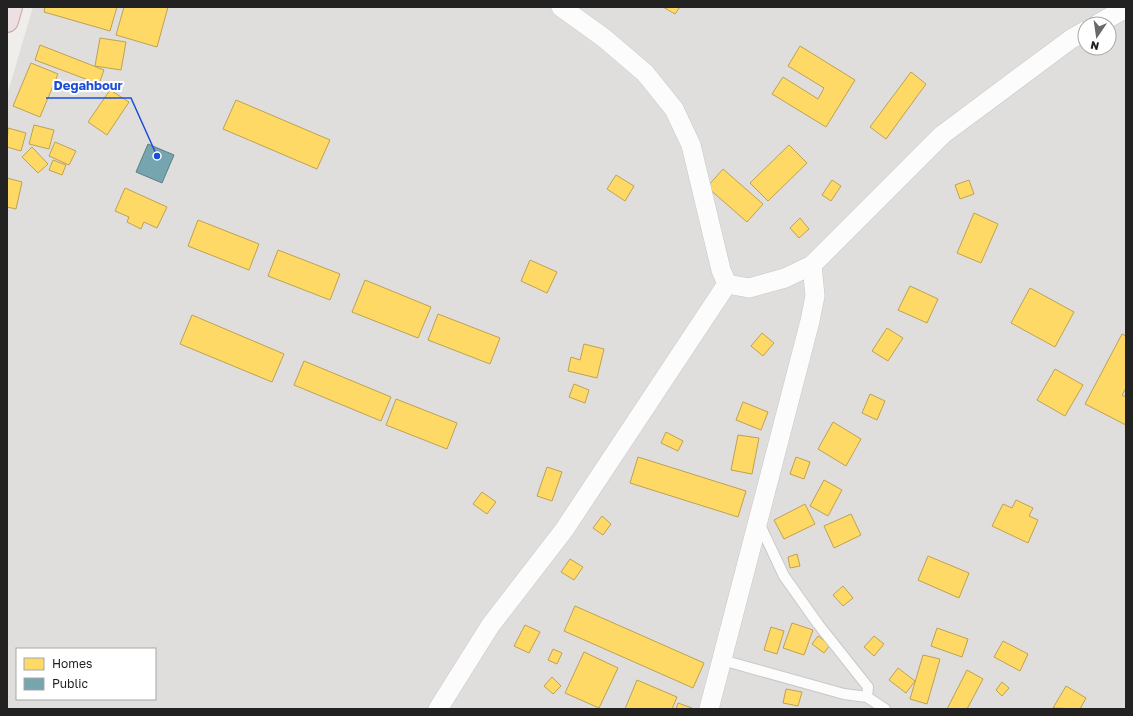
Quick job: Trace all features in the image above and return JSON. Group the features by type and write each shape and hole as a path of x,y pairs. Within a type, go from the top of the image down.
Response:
{"street":[{"path":"561,7 604,38 645,73 674,108 690,145 721,270 727,284"},
{"path":"1112,16 1126,8"},
{"path":"727,284 749,288 785,278 812,265 942,135 1077,36"},
{"path":"709,709 810,321 815,296 812,265"},
{"path":"438,709 490,626 564,530 727,284"}],"lane":[{"path":"758,521 784,576 818,624 868,687 867,697"},
{"path":"722,660 844,694 867,697 885,709"}],"shaded area":[{"path":"33,7 1126,7 1126,709 7,709 7,95"}],"building: Homes":[{"path":"45,7 117,7 110,31 44,12"},
{"path":"124,7 168,7 157,47 116,35"},
{"path":"663,7 680,7 675,14"},
{"path":"100,38 126,42 121,70 95,66"},
{"path":"40,45 104,70 99,84 35,60"},
{"path":"800,46 855,80 826,127 772,94 783,77 818,99 824,88 788,66"},
{"path":"31,63 58,74 40,117 13,106"},
{"path":"911,72 926,84 886,139 870,127"},
{"path":"110,90 129,102 107,135 88,122"},
{"path":"236,100 330,140 317,169 223,129"},
{"path":"34,125 54,130 49,149 29,144"},
{"path":"8,128 26,133 21,151 7,147"},
{"path":"55,142 76,151 69,165 49,156"},
{"path":"789,145 807,163 768,201 750,183"},
{"path":"32,147 48,164 38,173 22,157"},
{"path":"53,160 66,165 62,175 49,170"},
{"path":"723,169 763,204 747,222 707,187"},
{"path":"616,175 634,186 625,201 607,189"},
{"path":"7,178 22,182 16,209 7,207"},
{"path":"832,180 841,186 831,201 822,195"},
{"path":"969,180 974,194 960,199 955,185"},
{"path":"125,188 167,207 157,228 144,222 141,229 127,222 129,217 115,211"},
{"path":"974,213 998,224 981,263 957,253"},
{"path":"800,218 809,229 799,238 790,228"},
{"path":"198,220 259,244 249,270 188,246"},
{"path":"278,250 340,274 330,300 268,276"},
{"path":"530,260 557,272 547,293 521,281"},
{"path":"365,280 431,307 418,338 352,312"},
{"path":"910,286 938,299 927,323 898,310"},
{"path":"1030,288 1074,312 1055,347 1011,323"},
{"path":"438,314 500,338 490,364 428,340"},
{"path":"192,315 284,354 272,382 180,344"},
{"path":"887,328 903,338 888,361 872,351"},
{"path":"762,333 774,343 763,356 751,346"},
{"path":"1122,334 1126,336 1126,388 1122,395 1126,397 1126,425 1085,404"},
{"path":"584,344 604,349 597,378 568,371 571,357 580,360"},
{"path":"304,361 391,397 381,421 294,385"},
{"path":"1055,369 1083,385 1065,416 1037,400"},
{"path":"574,384 589,390 585,403 569,397"},
{"path":"870,394 885,401 877,420 862,413"},
{"path":"396,399 457,423 447,449 386,425"},
{"path":"743,402 768,412 761,430 736,420"},
{"path":"833,422 861,439 846,466 818,449"},
{"path":"666,432 683,441 678,451 661,443"},
{"path":"738,435 759,438 752,474 731,470"},
{"path":"638,457 746,491 738,517 630,483"},
{"path":"796,457 810,462 804,479 790,474"},
{"path":"547,467 562,472 552,501 537,496"},
{"path":"824,480 842,490 828,516 810,506"},
{"path":"482,492 496,502 487,514 473,504"},
{"path":"1016,500 1033,508 1029,516 1038,520 1028,543 992,526 1003,504 1012,508"},
{"path":"805,504 815,524 784,539 774,520"},
{"path":"851,514 861,535 834,548 824,526"},
{"path":"602,516 611,524 603,535 593,528"},
{"path":"797,554 800,566 790,568 788,557"},
{"path":"928,556 969,573 959,598 918,580"},
{"path":"570,559 583,567 574,580 561,572"},
{"path":"843,586 853,598 843,606 833,595"},
{"path":"575,606 704,663 693,688 564,631"},
{"path":"792,623 813,630 804,655 783,648"},
{"path":"525,625 540,632 529,653 514,646"},
{"path":"771,627 784,631 777,654 764,650"},
{"path":"937,628 968,639 962,657 931,646"},
{"path":"818,636 830,645 824,653 812,644"},
{"path":"874,636 884,644 874,656 864,647"},
{"path":"1003,641 1028,654 1020,671 994,657"},
{"path":"553,649 562,653 557,664 548,660"},
{"path":"584,652 618,668 599,708 565,693"},
{"path":"923,655 940,659 927,704 910,699"},
{"path":"898,668 915,681 906,693 889,680"},
{"path":"967,670 983,679 967,709 947,709"},
{"path":"552,677 561,686 553,694 544,686"},
{"path":"637,680 677,697 672,709 625,709"},
{"path":"1002,682 1009,688 1002,696 996,690"},
{"path":"1066,686 1086,698 1080,709 1053,708"},
{"path":"786,689 802,692 798,706 783,703"},
{"path":"678,703 692,708 692,709 676,709"}],"building: Public":[{"path":"148,144 174,155 162,183 136,172"}],"place":[{"name":"Degahbour","path":"157,156"}]}
